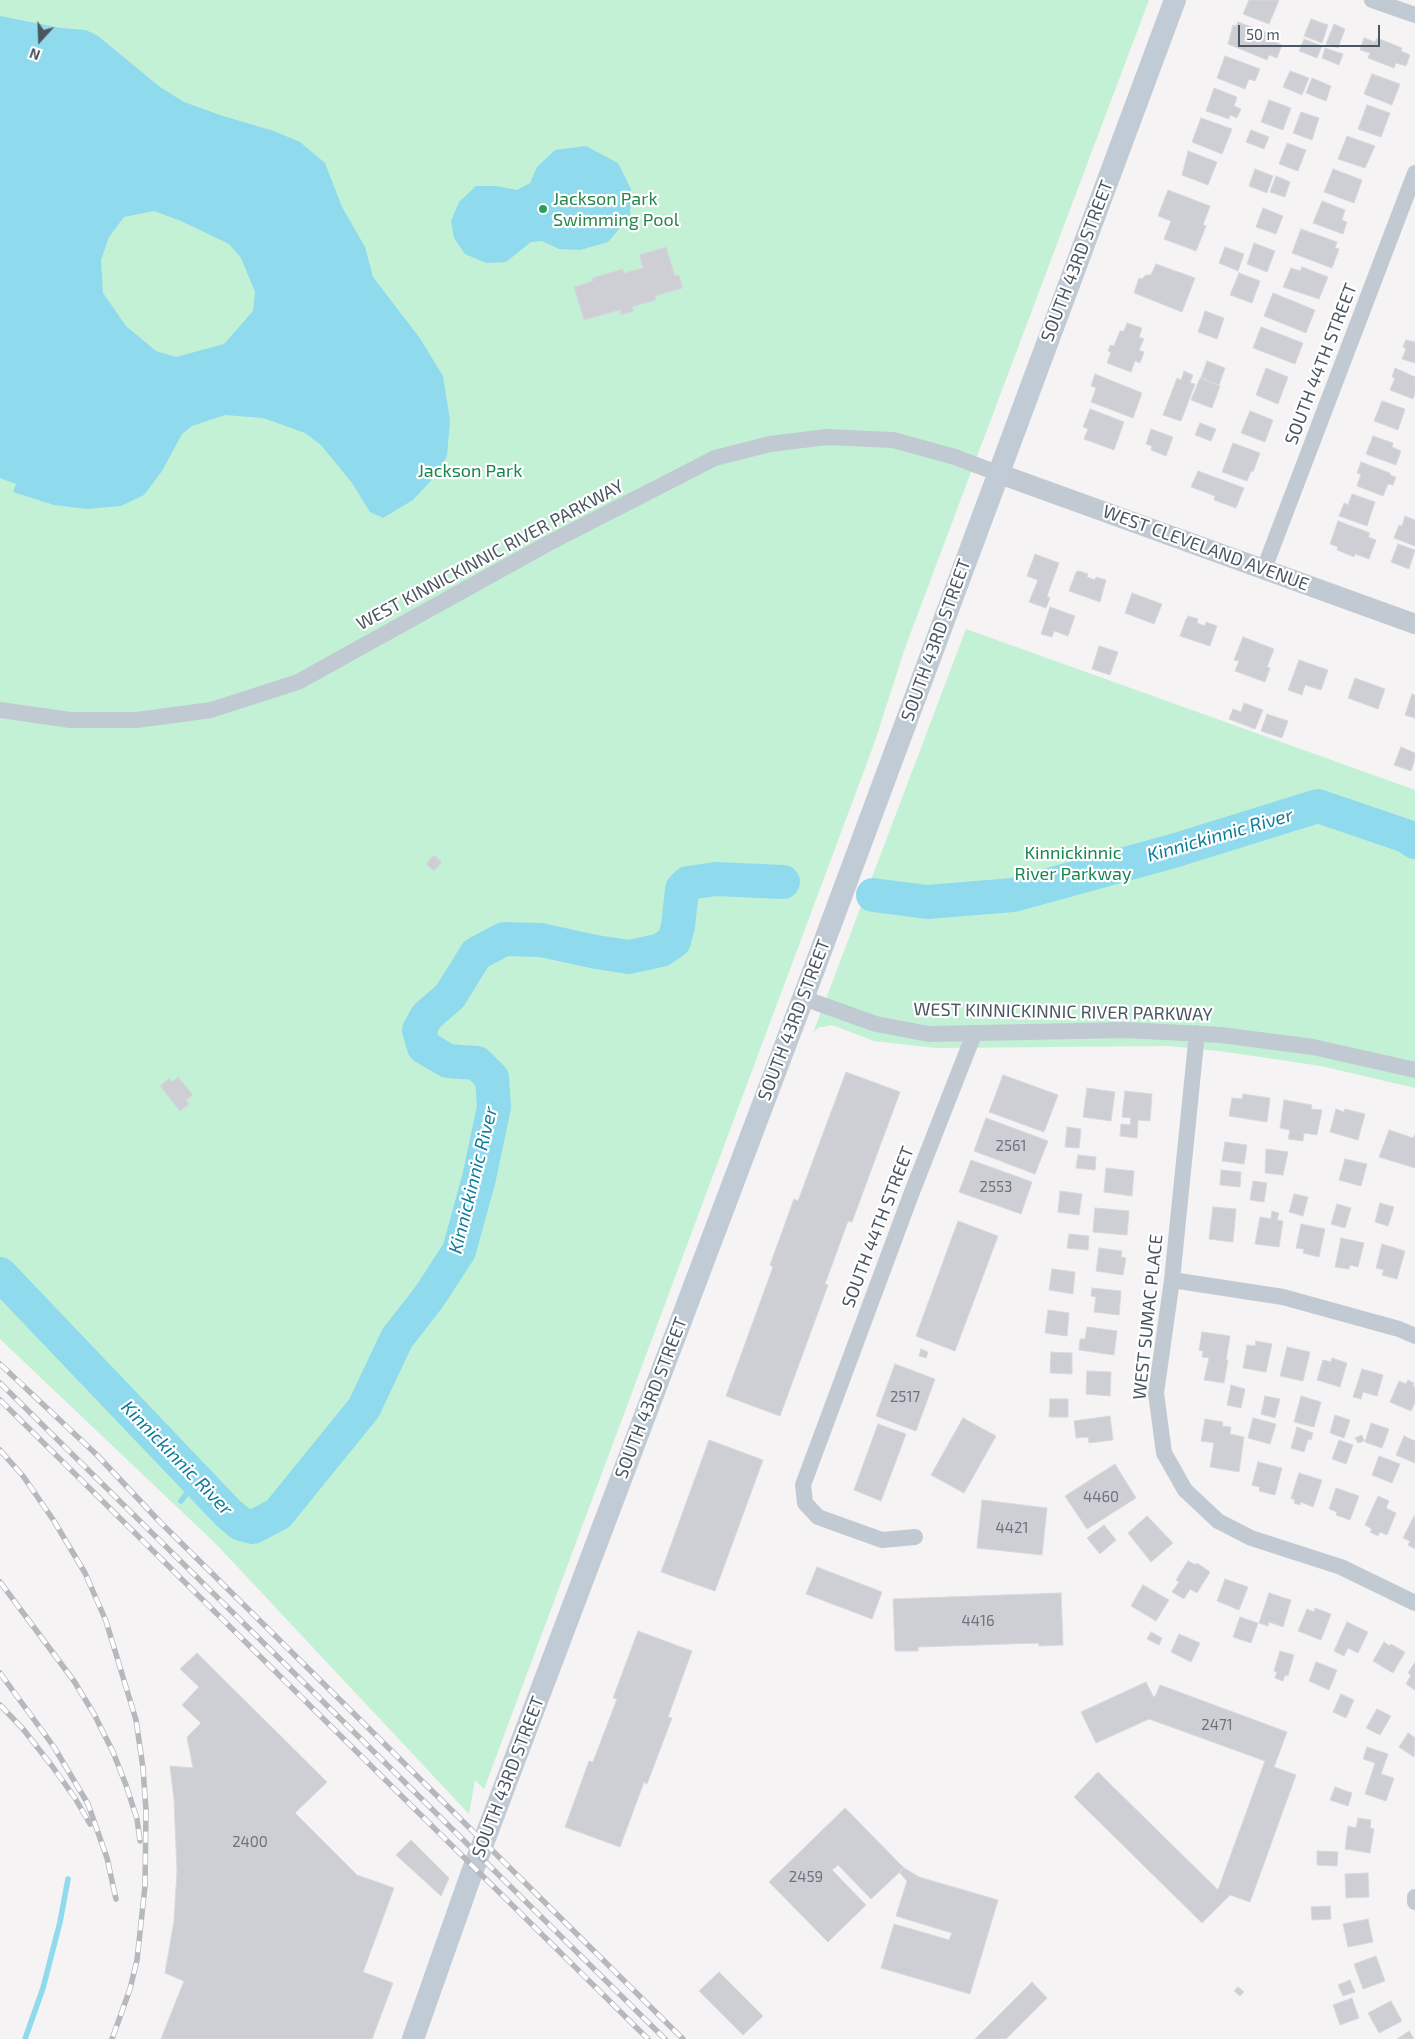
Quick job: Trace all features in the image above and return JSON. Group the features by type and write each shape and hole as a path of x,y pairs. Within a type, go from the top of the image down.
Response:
{"main road":[{"name":"SOUTH 43RD STREET","path":"413,2039 481,1849 850,872 997,473 1175,0"}],"street":[{"path":"1372,0 1415,15"},
{"name":"SOUTH 44TH STREET","path":"1264,569 1415,173"},
{"name":"WEST KINNICKINNIC RIVER PARKWAY","path":"0,710 70,720 137,720 212,710 298,682 547,544 716,458 770,444 827,437 893,440 955,457 997,473"},
{"name":"WEST CLEVELAND AVENUE","path":"997,473 1415,624"},
{"name":"WEST KINNICKINNIC RIVER PARKWAY","path":"802,998 876,1024 929,1034 1126,1030 1197,1033 1314,1047 1415,1070"},
{"name":"WEST SUMAC PLACE","path":"1197,1033 1172,1280 1156,1393 1164,1453 1185,1490 1218,1521 1251,1538 1340,1567 1415,1603"},
{"name":"SOUTH 44TH STREET","path":"915,1537 882,1540 818,1517 805,1503 803,1485 912,1192 974,1034"},
{"path":"1172,1280 1283,1297 1399,1329 1415,1336"},
{"path":"1415,1897 1415,1902"}],"green space":[{"name":"Jackson Park","path":"0,0 1149,0 905,648 874,744 484,1789 475,1780 469,1814 216,1544 0,1339"},
{"name":"Kinnickinnic River Parkway","path":"966,629 1415,790 1415,1088 1321,1066 1219,1051 1168,1046 935,1048 874,1041 832,1025 818,1028 813,1033"}],"water":[{"path":"0,16 61,28 86,30 98,36 160,87 184,102 274,131 300,142 325,163 342,207 365,247 373,277 419,337 443,376 450,420 447,456 438,473 413,500 383,518 370,512 352,483 321,445 305,433 263,418 225,415 192,426 182,434 162,471 144,495 121,506 86,509 54,505 13,492 16,484 0,478","holes":["154,211 181,221 229,244 241,258 255,292 253,311 224,344 176,357 156,351 126,326 103,293 101,260 109,237 124,217"]},
{"name":"Jackson Park Swimming Pool","path":"586,146 618,163 631,189 630,216 608,242 580,250 559,249 542,241 531,242 506,262 486,263 465,254 454,238 451,221 459,202 476,186 496,186 517,190 530,183 537,167 555,150"}],"building":[{"path":"1249,0 1279,0 1269,24 1243,14"},
{"path":"1311,19 1328,25 1322,43 1304,36"},
{"path":"1238,22 1276,36 1273,41 1282,45 1277,58 1269,55 1267,60 1228,44 1233,25 1236,26"},
{"path":"1334,24 1345,29 1338,48 1326,44"},
{"path":"1364,38 1375,42 1377,38 1402,48 1401,51 1410,55 1406,66 1396,63 1394,68 1368,58 1370,53 1360,50"},
{"path":"1304,39 1322,46 1317,58 1299,51"},
{"path":"1325,48 1343,54 1339,65 1322,58"},
{"path":"1225,56 1260,69 1255,81 1249,79 1245,89 1217,78"},
{"path":"1290,71 1309,78 1302,95 1283,87"},
{"path":"1372,74 1400,84 1392,105 1364,94"},
{"path":"1312,78 1331,86 1326,101 1306,93"},
{"path":"1214,88 1237,97 1234,106 1241,109 1237,118 1230,115 1229,119 1206,111"},
{"path":"1269,100 1291,108 1283,130 1261,122"},
{"path":"1367,105 1390,113 1381,137 1358,129"},
{"path":"1301,112 1319,118 1312,140 1293,133"},
{"path":"1201,118 1232,129 1222,154 1192,142"},
{"path":"1251,130 1269,137 1264,149 1246,142"},
{"path":"1347,136 1375,146 1365,168 1338,159"},
{"path":"1287,143 1306,150 1298,171 1279,164"},
{"path":"1188,151 1217,162 1208,185 1182,175"},
{"path":"1255,169 1273,176 1267,193 1249,186"},
{"path":"1333,169 1362,180 1354,203 1324,192"},
{"path":"1276,176 1290,182 1285,197 1270,192"},
{"path":"1168,190 1210,206 1203,225 1206,226 1196,251 1164,239 1171,221 1158,216"},
{"path":"1322,201 1345,210 1342,220 1347,222 1343,234 1313,223"},
{"path":"1263,208 1283,216 1276,234 1256,227"},
{"path":"1301,229 1337,242 1335,248 1339,249 1332,268 1292,253"},
{"path":"1254,243 1275,251 1267,272 1247,264"},
{"path":"666,247 675,276 679,275 683,288 655,296 656,300 632,307 634,311 621,315 620,310 584,320 574,287 593,281 592,278 623,269 624,273 643,268 639,255"},
{"path":"1225,247 1244,254 1238,271 1219,263"},
{"path":"1156,264 1195,278 1182,312 1134,293 1139,278 1142,279 1146,275 1151,275"},
{"path":"1302,267 1328,277 1319,299 1283,287 1291,268 1300,271"},
{"path":"1239,273 1260,281 1252,303 1230,295"},
{"path":"1273,293 1315,310 1306,333 1264,316"},
{"path":"1205,311 1224,318 1217,339 1198,332"},
{"path":"1127,323 1142,328 1139,337 1144,339 1139,350 1144,352 1140,363 1135,361 1131,372 1107,363 1111,352 1108,351 1110,345 1114,346 1120,331 1124,331"},
{"path":"1261,327 1303,343 1295,364 1253,348"},
{"path":"1406,340 1415,342 1415,363 1402,359 1406,349 1403,347"},
{"path":"1207,361 1225,368 1219,385 1201,378"},
{"path":"1266,368 1288,377 1278,404 1256,395"},
{"path":"1395,368 1415,377 1413,399 1390,390 1395,378 1392,377"},
{"path":"1184,371 1193,375 1190,383 1195,384 1181,421 1163,415 1177,378 1181,380"},
{"path":"1095,374 1142,393 1133,418 1091,402 1096,388 1091,386"},
{"path":"1200,378 1220,386 1212,408 1191,400"},
{"path":"1382,401 1405,409 1398,430 1374,421"},
{"path":"1090,409 1124,422 1114,450 1084,439 1088,429 1083,427"},
{"path":"1250,411 1273,420 1265,442 1241,433"},
{"path":"1200,423 1216,429 1211,441 1195,435"},
{"path":"1151,429 1173,437 1166,456 1151,450 1152,446 1146,444"},
{"path":"1373,436 1393,443 1392,447 1401,451 1396,465 1366,454"},
{"path":"1233,443 1260,453 1253,472 1251,471 1247,481 1222,472"},
{"path":"1361,462 1396,477 1393,485 1388,484 1383,496 1357,486 1361,474 1357,473"},
{"path":"1198,471 1244,488 1236,508 1214,500 1215,496 1191,487"},
{"path":"1352,494 1375,502 1367,526 1339,516 1344,503 1348,505"},
{"path":"1405,516 1415,520 1415,546 1394,538 1399,525 1402,526"},
{"path":"1338,521 1370,533 1368,537 1376,540 1369,559 1355,554 1354,557 1337,550 1338,547 1330,544"},
{"path":"1398,544 1415,550 1409,569 1391,562"},
{"path":"1035,554 1059,563 1047,596 1050,598 1046,608 1029,602 1038,580 1027,576"},
{"path":"1076,572 1088,574 1087,577 1095,580 1096,577 1106,580 1100,602 1069,591"},
{"path":"1132,593 1162,604 1154,624 1125,613"},
{"path":"1050,607 1075,616 1068,636 1054,631 1052,637 1041,634"},
{"path":"1188,616 1198,619 1197,623 1205,626 1206,622 1217,626 1210,646 1180,636"},
{"path":"1243,637 1274,649 1267,667 1270,668 1265,682 1235,671 1239,661 1234,660"},
{"path":"1099,646 1118,652 1110,675 1092,669"},
{"path":"1299,660 1328,670 1321,690 1305,685 1302,695 1288,690"},
{"path":"1355,678 1385,689 1378,709 1348,698"},
{"path":"1412,694 1415,695 1415,718 1405,715"},
{"path":"1244,703 1263,710 1255,729 1229,719 1233,709 1241,712"},
{"path":"1267,714 1288,721 1282,738 1261,731"},
{"path":"1401,747 1415,753 1411,771 1394,765"},
{"path":"434,855 442,862 434,871 426,864"},
{"path":"846,1072 900,1092 852,1222 848,1221 825,1284 828,1285 780,1416 726,1396 773,1267 770,1265 794,1199 798,1201"},
{"path":"1003,1075 1058,1095 1044,1132 989,1112"},
{"path":"178,1077 193,1095 186,1100 189,1104 180,1111 160,1086 169,1078 172,1082"},
{"path":"1087,1088 1115,1092 1111,1121 1083,1117"},
{"path":"1125,1091 1152,1094 1150,1121 1138,1120 1137,1138 1120,1136 1121,1124 1130,1125 1131,1118 1122,1117"},
{"path":"1243,1094 1270,1098 1267,1122 1229,1116 1232,1098 1242,1099"},
{"path":"1284,1100 1312,1105 1311,1109 1322,1110 1317,1135 1304,1133 1303,1141 1288,1139 1290,1130 1280,1128"},
{"path":"1336,1109 1344,1112 1345,1109 1365,1114 1358,1140 1330,1132"},
{"path":"986,1118 1048,1141 1035,1174 974,1151"},
{"path":"1067,1127 1081,1129 1079,1148 1065,1147"},
{"path":"1389,1130 1413,1138 1415,1134 1415,1168 1379,1157"},
{"path":"1225,1142 1247,1145 1244,1164 1222,1161"},
{"path":"1266,1149 1288,1152 1283,1175 1265,1173"},
{"path":"1078,1155 1096,1157 1095,1170 1076,1168"},
{"path":"1345,1159 1367,1164 1361,1186 1339,1180"},
{"path":"971,1160 1032,1182 1021,1214 959,1192"},
{"path":"1106,1168 1134,1171 1132,1196 1104,1192"},
{"path":"1221,1170 1241,1172 1240,1187 1220,1185"},
{"path":"1253,1181 1267,1183 1264,1202 1250,1200"},
{"path":"1060,1191 1082,1194 1079,1215 1058,1212"},
{"path":"1294,1194 1308,1197 1303,1216 1289,1212"},
{"path":"1380,1203 1394,1207 1388,1226 1375,1222"},
{"path":"1337,1204 1351,1208 1345,1228 1331,1224"},
{"path":"1213,1207 1236,1209 1233,1242 1209,1239"},
{"path":"1095,1208 1129,1211 1127,1235 1093,1232"},
{"path":"1272,1211 1279,1213 1277,1220 1283,1221 1279,1247 1255,1244 1260,1217 1271,1219"},
{"path":"958,1221 998,1236 955,1351 916,1336"},
{"path":"1301,1224 1325,1229 1319,1257 1303,1253 1304,1249 1296,1248"},
{"path":"1069,1234 1089,1236 1088,1250 1067,1248"},
{"path":"1341,1238 1364,1243 1358,1267 1350,1265 1349,1269 1335,1267"},
{"path":"1382,1244 1405,1251 1397,1279 1382,1275 1384,1270 1376,1268"},
{"path":"1099,1248 1122,1251 1121,1257 1126,1258 1123,1275 1096,1271"},
{"path":"1052,1269 1075,1272 1073,1294 1049,1290"},
{"path":"1092,1288 1121,1291 1119,1315 1094,1312 1096,1297 1091,1296"},
{"path":"1048,1310 1069,1313 1067,1336 1045,1333"},
{"path":"1087,1327 1117,1331 1114,1355 1079,1350 1080,1339 1085,1339"},
{"path":"1202,1332 1230,1336 1224,1383 1204,1380 1209,1358 1202,1357 1203,1351 1199,1350"},
{"path":"1256,1341 1272,1344 1266,1372 1243,1368 1247,1345 1255,1346"},
{"path":"1287,1347 1310,1352 1303,1381 1280,1376"},
{"path":"921,1349 928,1352 926,1358 919,1356"},
{"path":"1051,1352 1072,1353 1072,1374 1050,1373"},
{"path":"1332,1358 1347,1363 1340,1387 1317,1380 1323,1360 1331,1362"},
{"path":"895,1364 935,1379 916,1431 876,1416"},
{"path":"1362,1369 1383,1375 1377,1396 1363,1392 1361,1399 1353,1397"},
{"path":"1087,1371 1111,1372 1110,1396 1086,1394"},
{"path":"1408,1380 1414,1383 1413,1386 1415,1388 1415,1402 1411,1411 1390,1402 1399,1381 1406,1384"},
{"path":"1231,1385 1245,1389 1241,1408 1227,1405"},
{"path":"1265,1396 1280,1399 1275,1418 1261,1414"},
{"path":"1301,1396 1321,1402 1314,1427 1294,1422"},
{"path":"1050,1399 1068,1399 1068,1417 1049,1417"},
{"path":"1335,1415 1350,1420 1344,1438 1330,1433"},
{"path":"1110,1416 1113,1440 1089,1443 1088,1437 1076,1438 1074,1421"},
{"path":"963,1418 996,1436 964,1493 931,1475"},
{"path":"1253,1418 1276,1424 1270,1444 1248,1438"},
{"path":"1205,1419 1223,1422 1222,1426 1231,1427 1230,1434 1244,1437 1239,1472 1210,1467 1214,1443 1201,1441"},
{"path":"1371,1423 1389,1429 1382,1448 1365,1442"},
{"path":"878,1424 906,1434 881,1501 854,1490"},
{"path":"1297,1427 1313,1433 1311,1440 1308,1439 1304,1452 1291,1448"},
{"path":"1362,1435 1364,1441 1358,1443 1355,1438"},
{"path":"1404,1436 1415,1441 1415,1463 1396,1455"},
{"path":"709,1440 763,1460 715,1591 661,1572"},
{"path":"1339,1440 1353,1445 1346,1464 1332,1459"},
{"path":"1379,1456 1400,1464 1392,1483 1372,1475"},
{"path":"1258,1462 1282,1468 1275,1495 1259,1491 1260,1487 1252,1485"},
{"path":"1115,1464 1136,1498 1087,1529 1065,1496"},
{"path":"1299,1473 1322,1480 1313,1507 1301,1502 1300,1505 1294,1503 1295,1500 1291,1498"},
{"path":"1336,1488 1359,1496 1350,1520 1336,1515 1337,1512 1329,1509"},
{"path":"1378,1496 1389,1501 1386,1508 1396,1513 1387,1535 1380,1532 1378,1536 1370,1532 1372,1529 1365,1525"},
{"path":"982,1500 1047,1508 1042,1555 977,1548"},
{"path":"1147,1516 1173,1543 1151,1562 1128,1533"},
{"path":"1414,1516 1415,1549 1408,1545 1410,1541 1403,1538"},
{"path":"1104,1525 1116,1540 1100,1554 1087,1538"},
{"path":"1188,1561 1196,1565 1197,1563 1210,1572 1197,1593 1190,1589 1184,1599 1172,1592 1179,1582 1176,1580"},
{"path":"817,1567 882,1592 872,1619 806,1594"},
{"path":"1225,1579 1248,1587 1239,1610 1217,1601"},
{"path":"1143,1585 1169,1600 1156,1621 1131,1606"},
{"path":"1061,1593 1063,1645 1039,1646 1039,1643 918,1647 918,1651 895,1651 893,1599"},
{"path":"1269,1593 1291,1600 1283,1627 1269,1622 1268,1626 1259,1623"},
{"path":"1315,1608 1331,1614 1321,1640 1298,1631 1307,1609 1314,1612"},
{"path":"1240,1617 1258,1623 1251,1643 1233,1637"},
{"path":"1347,1622 1368,1632 1358,1653 1348,1648 1344,1656 1334,1651"},
{"path":"638,1631 692,1651 668,1717 672,1718 647,1784 644,1782 620,1847 565,1827 589,1761 593,1762 617,1699 613,1698"},
{"path":"1151,1632 1162,1638 1159,1645 1147,1639"},
{"path":"1179,1634 1200,1643 1191,1662 1171,1652"},
{"path":"1384,1642 1405,1652 1393,1673 1373,1661"},
{"path":"1280,1651 1294,1655 1288,1676 1285,1675 1283,1681 1275,1678 1277,1672 1274,1671"},
{"path":"197,1653 327,1782 295,1813 357,1875 394,1888 363,1972 393,1983 372,2039 161,2039 184,1981 165,1973 174,1921 177,1871 174,1799 170,1766 193,1768 187,1737 201,1723 182,1705 199,1687 180,1669"},
{"path":"1316,1662 1337,1670 1329,1690 1309,1681"},
{"path":"1415,1662 1415,1690 1406,1684 1411,1675 1408,1673"},
{"path":"1146,1682 1155,1697 1160,1685 1287,1732 1274,1767 1296,1775 1250,1902 1230,1895 1202,1923 1074,1797 1098,1772 1218,1890 1265,1761 1149,1719 1096,1743 1081,1712"},
{"path":"1341,1694 1354,1700 1346,1718 1333,1712"},
{"path":"1377,1709 1391,1716 1380,1735 1366,1728"},
{"path":"1408,1733 1415,1738 1414,1757 1399,1747"},
{"path":"1367,1747 1388,1754 1381,1774 1394,1778 1386,1801 1365,1794 1375,1763 1363,1759"},
{"path":"1335,1787 1352,1793 1348,1806 1330,1800"},
{"path":"845,1808 904,1868 871,1899 838,1865 832,1870 866,1905 828,1942 769,1882"},
{"path":"1358,1818 1371,1820 1370,1828 1374,1829 1370,1853 1345,1849 1348,1826 1356,1828"},
{"path":"411,1840 449,1878 441,1896 396,1855"},
{"path":"1317,1851 1338,1852 1337,1866 1317,1865"},
{"path":"904,1868 919,1877 998,1900 970,1994 881,1968 894,1924 949,1940 952,1933 896,1916 907,1881 899,1872"},
{"path":"1368,1873 1369,1897 1346,1898 1345,1874"},
{"path":"1330,1906 1331,1919 1312,1920 1311,1907"},
{"path":"1368,1919 1373,1942 1348,1947 1343,1924"},
{"path":"1376,1956 1385,1981 1363,1989 1354,1964"},
{"path":"719,1972 763,2016 743,2035 699,1991"},
{"path":"1350,1980 1355,1992 1343,1996 1338,1985"},
{"path":"1032,1982 1047,1998 1006,2039 975,2039"},
{"path":"1238,1987 1244,1992 1240,1996 1234,1991"},
{"path":"1352,1998 1359,2018 1340,2025 1333,2005"},
{"path":"1391,2001 1402,2021 1379,2033 1368,2013"},
{"path":"1409,2031 1414,2039 1397,2039"}],"waterway":[{"name":"Kinnickinnic River","path":"873,895 927,902 1013,895 1173,851 1318,806 1406,836 1415,842"},
{"name":"Kinnickinnic River","path":"0,1274 228,1513 241,1524 253,1527 278,1514 364,1408 397,1338 429,1297 459,1251 479,1178 494,1107 492,1078 477,1063 448,1061 424,1047 419,1030 427,1016 450,996 476,954 504,939 541,940 629,957 661,950 674,941 678,926 682,889 688,883 716,879 783,882"},
{"path":"181,1501 197,1480"},
{"path":"25,2039 43,1988 60,1922 68,1879"}],"railway":[{"path":"0,1364 97,1455 159,1521 683,2039"},
{"path":"0,1383 665,2039"},
{"path":"0,1400 648,2039"},
{"path":"0,1450 23,1476 54,1521 85,1573 106,1621 136,1720 143,1768 146,1810 145,1886 137,1960 130,1989 112,2039"},
{"path":"0,1582 74,1681 94,1714 113,1752 126,1785 137,1819 140,1841"},
{"path":"0,1673 54,1747 88,1804 107,1858 116,1899"},
{"path":"0,1705 23,1729 52,1766 75,1798 90,1824"}],"place":[{"name":"Jackson Park Swimming Pool","path":"543,209"}]}
